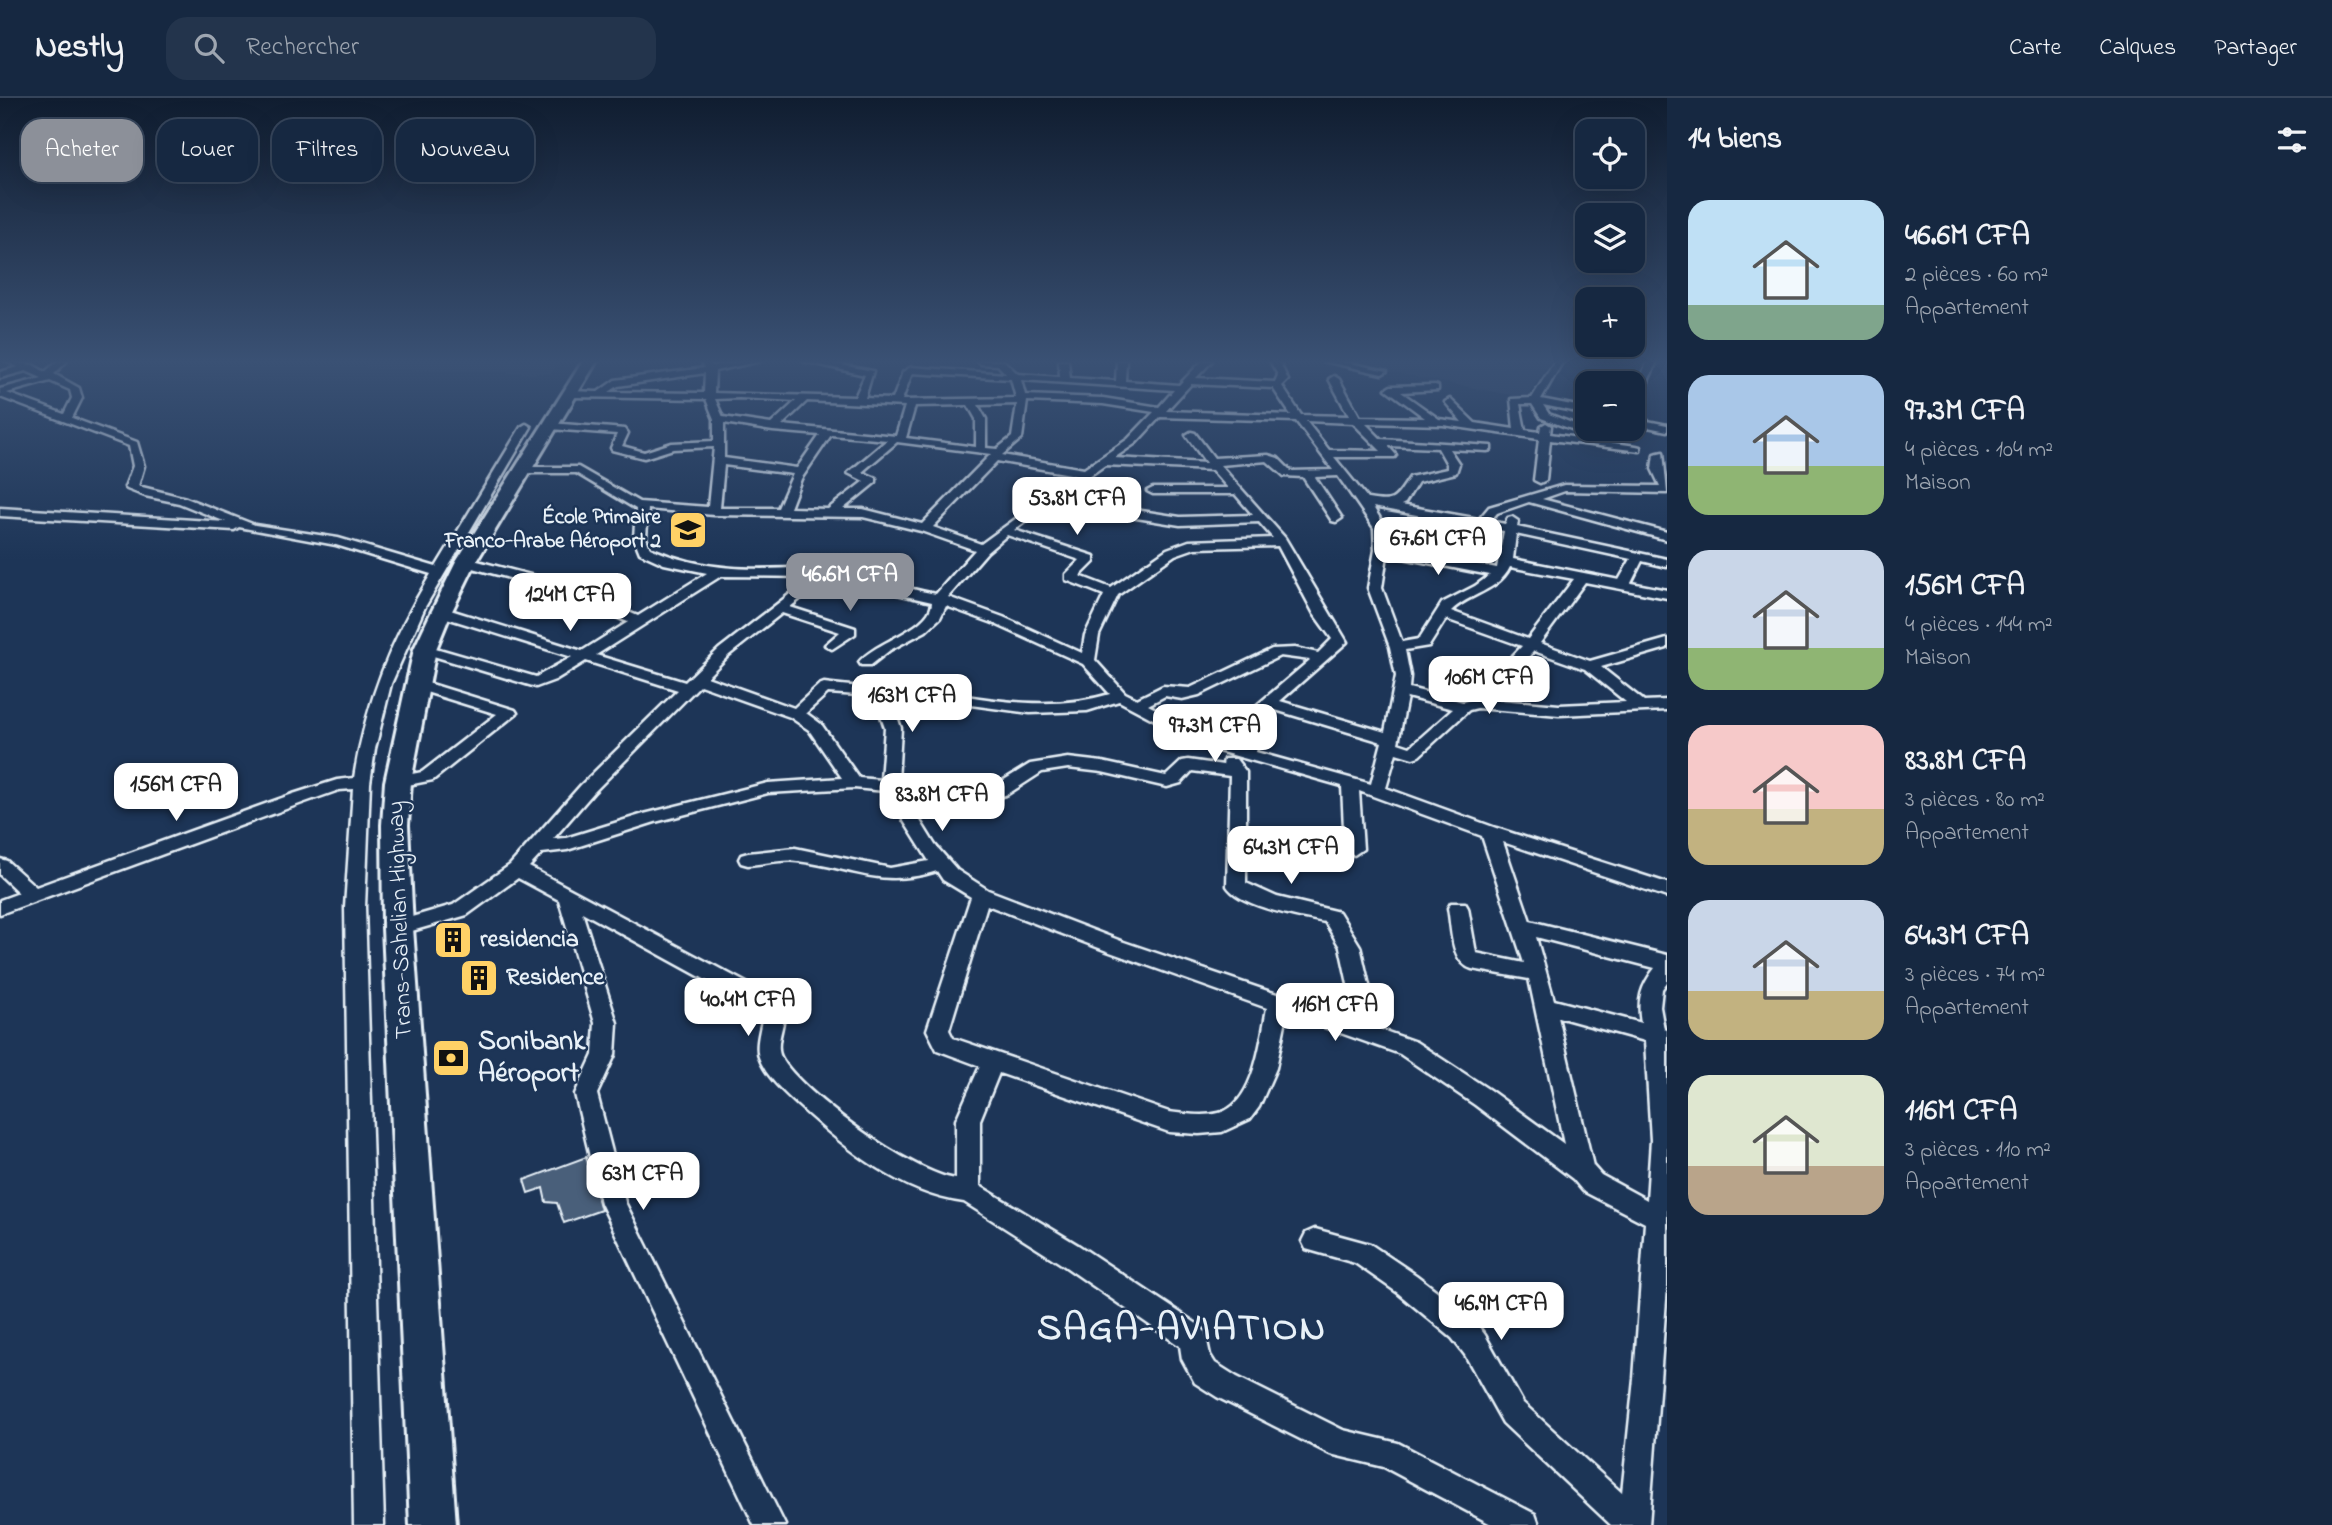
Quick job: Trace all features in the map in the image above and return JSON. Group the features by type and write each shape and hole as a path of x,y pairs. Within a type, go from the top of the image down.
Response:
{"highway":[{"name":"Trans-Sahelian Highway","path":"432,1525 398,928 395,825 398,782 425,649 442,612 452,567 522,470 538,428"}],"street":[{"path":"87,428 133,444 139,460 139,470 131,487 149,494 182,500 252,528"},
{"path":"369,1525 355,907 362,783 367,748 383,684 418,607 452,567 538,428"},
{"path":"548,428 623,432 616,447 644,454 672,446 718,444"},
{"path":"714,511 719,461 719,428"},
{"path":"773,428 897,439 981,450 1085,473"},
{"path":"832,512 872,480 855,473 897,439 901,428"},
{"path":"981,450 982,428"},
{"path":"925,528 997,454 1017,438 1018,428"},
{"path":"939,599 984,549 1100,461 1132,441 1145,428"},
{"path":"1305,428 1364,502 1380,528 1381,550 1375,588 1403,667 1390,742 1377,790"},
{"path":"1325,453 1391,455 1364,428"},
{"path":"1482,524 1490,512 1577,486 1667,490 1658,469 1663,455 1483,428"},
{"path":"1519,428 1520,433"},
{"path":"1540,480 1539,466 1544,452 1545,428"},
{"path":"782,513 795,484 794,479 827,433"},
{"path":"1191,435 1281,542 1313,603 1340,642 1269,703 1255,719 1247,753"},
{"path":"1615,441 1636,449"},
{"path":"1379,442 1487,448"},
{"path":"1388,506 1401,501 1413,479 1452,471 1453,464 1441,446"},
{"path":"1100,461 1213,464 1268,458 1274,460 1286,474 1341,473"},
{"path":"719,461 800,472"},
{"path":"522,470 578,470 630,503 642,507 879,515 984,549"},
{"path":"1307,474 1336,518"},
{"path":"1153,491 1236,491"},
{"path":"1530,499 1667,536"},
{"path":"1047,500 1180,521 1260,518"},
{"path":"1364,502 1667,563"},
{"path":"1397,647 1423,643 1450,604 1480,589 1504,568 1513,505"},
{"path":"642,507 640,538 644,550 669,561 719,572 825,573 846,570 902,591 939,599 998,621 1088,661 1120,696 1214,745 1377,790 1490,832 1667,890"},
{"path":"0,512 252,528 338,542 452,567 548,583 637,621"},
{"path":"1006,531 1089,559 1071,576 1112,593"},
{"path":"1088,661 1092,635 1112,593 1180,546 1281,542"},
{"path":"1381,550 1581,578 1667,594"},
{"path":"1622,587 1638,557"},
{"path":"425,649 536,682 584,656 719,572"},
{"path":"398,928 460,910 516,869 587,789 724,652 825,573"},
{"path":"1269,703 1390,742 1409,752 1417,751 1470,705 1533,644 1561,612 1581,578"},
{"path":"866,662 886,646 920,630 940,606 939,599"},
{"path":"780,608 850,631 832,645"},
{"path":"442,612 584,656 796,714 815,727 854,783"},
{"path":"1443,612 1590,666 1639,705"},
{"path":"1590,666 1667,643"},
{"path":"1136,705 1163,691 1182,695 1194,692 1277,652 1295,652 1321,658"},
{"path":"398,782 428,776 509,713 418,685"},
{"path":"796,714 821,689 894,689 978,703 1030,708 1087,706 1120,696"},
{"path":"1399,690 1470,705 1559,710 1667,705"},
{"path":"880,691 893,728 888,784 940,864 981,895 1114,946 1369,1032 1408,1048 1582,1171 1601,1188 1663,1219"},
{"path":"1214,745 1238,772 1236,886 1247,893 1278,904 1332,917 1350,946 1369,1032"},
{"path":"536,847 567,844 745,792 768,788 854,783 888,784 989,796 1000,793 1024,773 1038,767 1059,764 1084,765 1167,782 1175,779 1188,765 1238,772"},
{"path":"0,907 299,798 337,785 362,783"},
{"path":"1350,783 1354,849"},
{"path":"1490,832 1538,973 1582,1171"},
{"path":"748,859 796,854 890,874 914,872 940,864"},
{"path":"0,865 33,895"},
{"path":"516,869 766,1003 773,1009 774,1015 768,1049 770,1058 783,1077 814,1108 843,1132 909,1174 946,1189 968,1192 1069,1254 1182,1330 1195,1342 1196,1359 1205,1373 1227,1387 1340,1444 1388,1453 1524,1525"},
{"path":"981,895 966,935 938,1030 945,1044 993,1062 1169,1122 1199,1125 1230,1120 1248,1107 1261,1080 1279,1002"},
{"path":"567,896 606,1023 604,1055 586,1094 613,1203 770,1525"},
{"path":"1458,908 1467,957 1472,961 1538,973"},
{"path":"1524,927 1667,965 1652,987 1649,1014 1662,1038 1663,1219 1634,1525"},
{"path":"1544,1005 1662,1038"},
{"path":"968,1192 968,1120 993,1062"},
{"path":"1315,1241 1361,1253 1407,1284 1462,1328 1475,1345 1513,1413 1634,1525"}],"building":[{"name":"residencia","path":"456,930 460,931 470,945 443,952 438,939"},
{"path":"586,1157 601,1210 564,1223 557,1203 546,1202 543,1188 528,1193 524,1180"}],"place":[{"name":"École Primaire Franco-Arabe Aéroport 2","path":"688,530"},
{"name":"residencia","path":"453,940"},
{"name":"Residence","path":"479,978"},
{"name":"Sonibank Aéroport","path":"451,1058"}],"district":[{"name":"SAGA-AVIATION","path":"1182,1330"}]}
